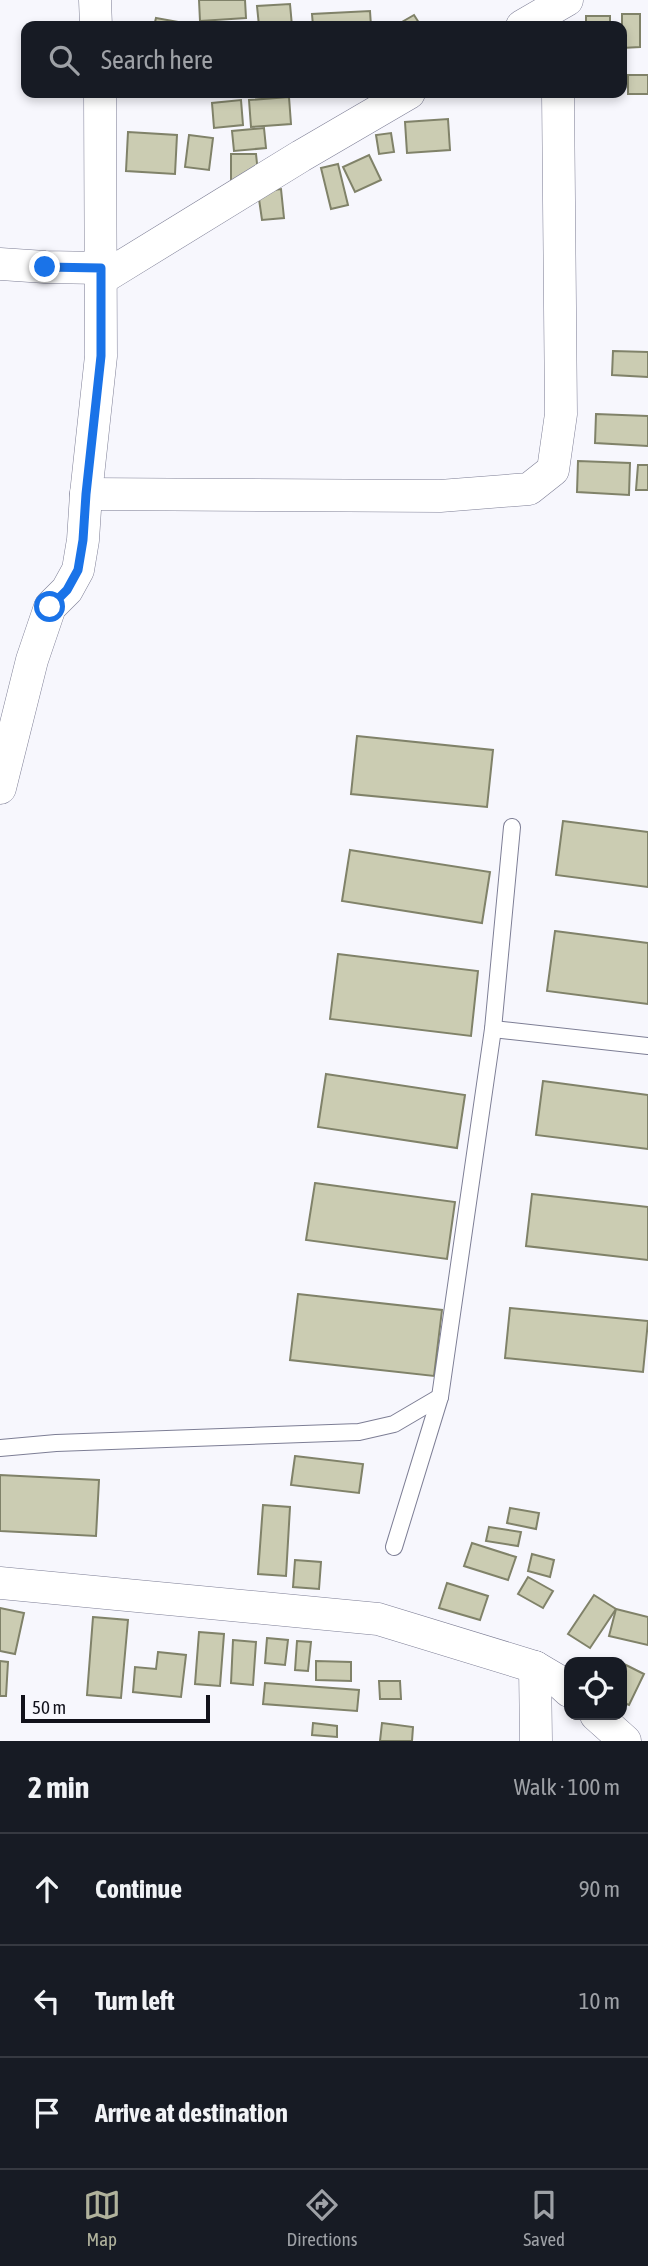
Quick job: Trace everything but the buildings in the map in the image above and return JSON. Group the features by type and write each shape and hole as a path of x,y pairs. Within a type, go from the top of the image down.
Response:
{"street":[{"path":"95,0 96,21"},
{"path":"531,21 567,0"},
{"path":"0,788 32,660 50,607 67,590 78,570 83,540 101,356 100,98"},
{"path":"0,264 101,273 400,98"},
{"path":"86,494 440,496 529,489 553,470 561,414 558,98"},
{"path":"0,1583 378,1619 535,1667 564,1686"},
{"path":"535,1667 536,1741"},
{"path":"602,1720 625,1741"}],"lane":[{"path":"394,1547 440,1397 493,1029 512,827"},
{"path":"493,1029 648,1046"},
{"path":"0,1448 55,1443 359,1432 394,1424 440,1397"}],"route":[{"path":"45,267 101,268 101,356 83,540 78,570 67,590 50,607"}]}
